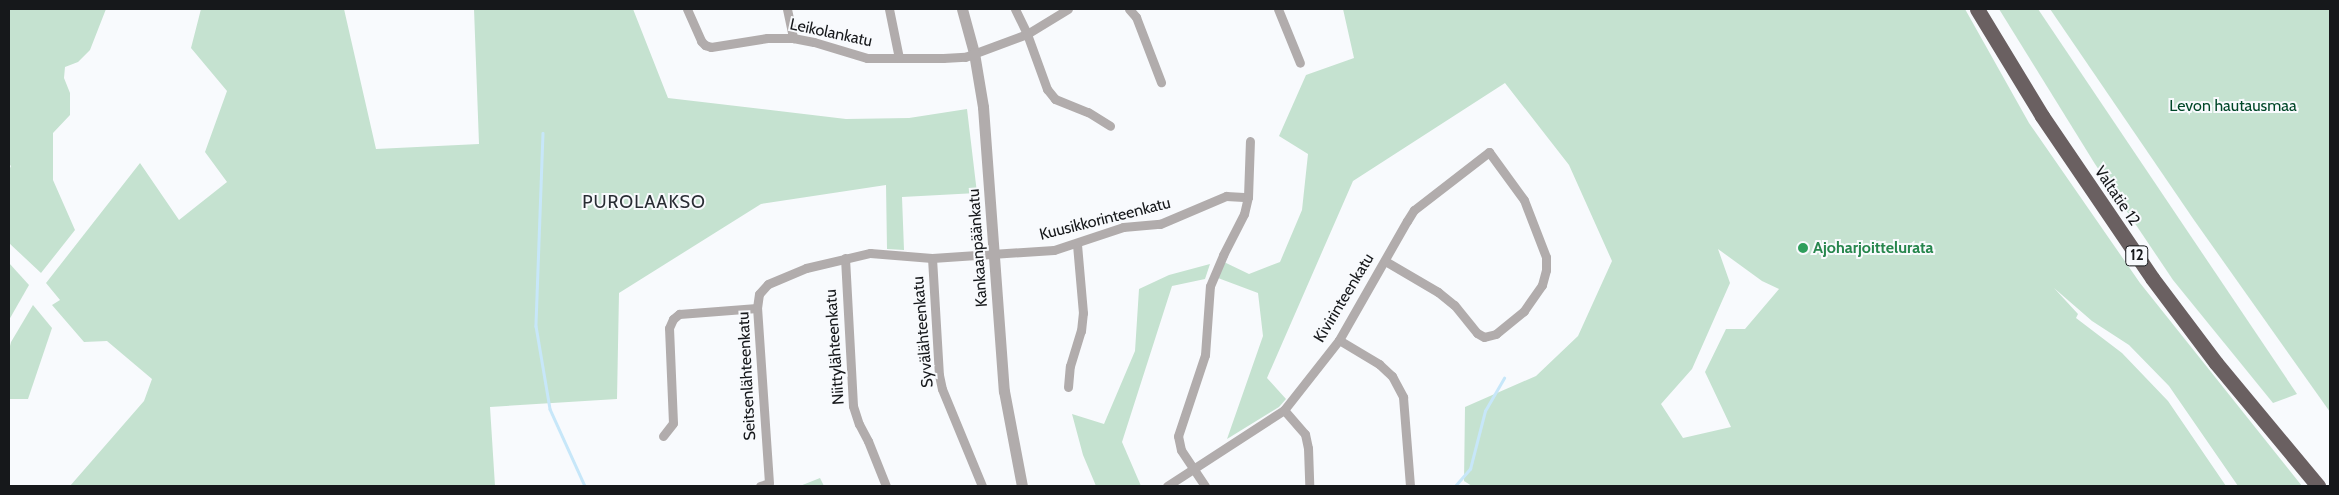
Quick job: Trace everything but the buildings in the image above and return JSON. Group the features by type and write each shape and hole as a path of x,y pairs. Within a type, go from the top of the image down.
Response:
{"highway":[{"name":"Valtatie 12","path":"1977,9 2042,116 2152,278 2216,363 2318,486"}],"street":[{"name":"Leikolankatu","path":"687,9 705,46 711,47 767,38 793,38 814,42 867,58 958,57 1027,34 1068,9"},
{"path":"787,9 793,38"},
{"path":"888,9 899,58"},
{"name":"Kankaanpäänkatu","path":"962,9 974,53 984,107 1004,391 1022,486"},
{"path":"1015,9 1027,34 1047,89 1055,99 1088,112 1110,126"},
{"path":"1129,9 1136,17 1161,82"},
{"path":"1278,9 1300,62"},
{"path":"1205,486 1181,450 1178,436 1205,355 1210,286 1222,255 1244,214 1248,197 1250,141"},
{"name":"Kivirinteenkatu","path":"1167,486 1284,410 1339,340 1385,260 1414,210 1490,152 1524,200 1546,257 1546,270 1542,285 1524,311 1496,334 1484,337 1476,333 1454,305 1438,292 1385,260"},
{"name":"Kuusikkorinteenkatu","path":"995,254 1054,250 1077,244 1123,227 1160,224 1226,196 1248,197"},
{"path":"1068,386 1070,366 1081,331 1083,313 1077,244"},
{"name":"Seitsenlähteenkatu","path":"760,486 768,482 757,308 759,294 768,284 806,268 870,254 932,258 995,254"},
{"name":"Niittylähteenkatu","path":"845,258 853,406 858,424 868,441 886,486"},
{"name":"Syvälähteenkatu","path":"932,258 938,366 942,389 982,486"},
{"path":"663,436 673,423 669,328 672,319 679,314 757,308"},
{"path":"1339,340 1392,376 1403,397 1410,486"},
{"path":"1284,410 1305,434 1308,448 1309,486"}],"green space":[{"path":"9,9 106,9 90,50 78,62 65,67 64,78 70,93 70,115 53,133 53,180 75,230 41,273 9,243 9,170 11,166 9,164"},
{"path":"201,9 344,9 376,149 479,144 474,9 633,9 668,98 846,119 909,118 967,109 977,193 902,197 904,250 887,249 886,185 761,204 619,293 617,399 490,407 495,486 70,486 144,401 152,379 107,341 84,342 52,305 60,300 46,283 140,163 179,220 227,182 205,152 227,91 191,48"},
{"path":"1343,9 1965,9 2029,123 2140,283 2302,486 2238,486 2169,386 2129,345 2092,321 2054,288 2078,314 2076,318 2122,353 2168,401 2226,486 1472,486 1464,481 1465,407 1536,376 1578,336 1612,261 1569,165 1505,83 1353,181 1267,378 1286,399 1279,407 1227,439 1263,336 1258,293 1218,278 1224,262 1249,274 1280,262 1302,210 1308,154 1279,136 1306,75 1354,58","holes":["1718,249 1762,281 1779,289 1745,329 1726,329 1705,372 1731,427 1683,438 1661,404 1692,369 1730,283"]},
{"path":"1999,9 2038,9 2297,394 2273,403 2173,280 2095,164"},
{"name":"Levon hautausmaa","path":"2050,9 2330,9 2330,412 2194,220"},
{"path":"9,263 29,285 9,320"},
{"path":"1210,264 1205,279 1172,286 1122,442 1141,486 1096,486 1083,455 1072,414 1104,424 1135,351 1139,289 1169,275"},
{"path":"33,305 52,328 28,399 9,399 9,350 11,342"},
{"path":"820,478 824,486 800,486"}],"waterway":[{"path":"543,133 536,326 550,409 585,486"},
{"path":"1455,486 1470,469 1485,411 1504,378"}],"place":[{"name":"Ajoharjoittelurata","path":"1803,248"}],"district":[{"name":"PUROLAAKSO","path":"644,202"}]}
